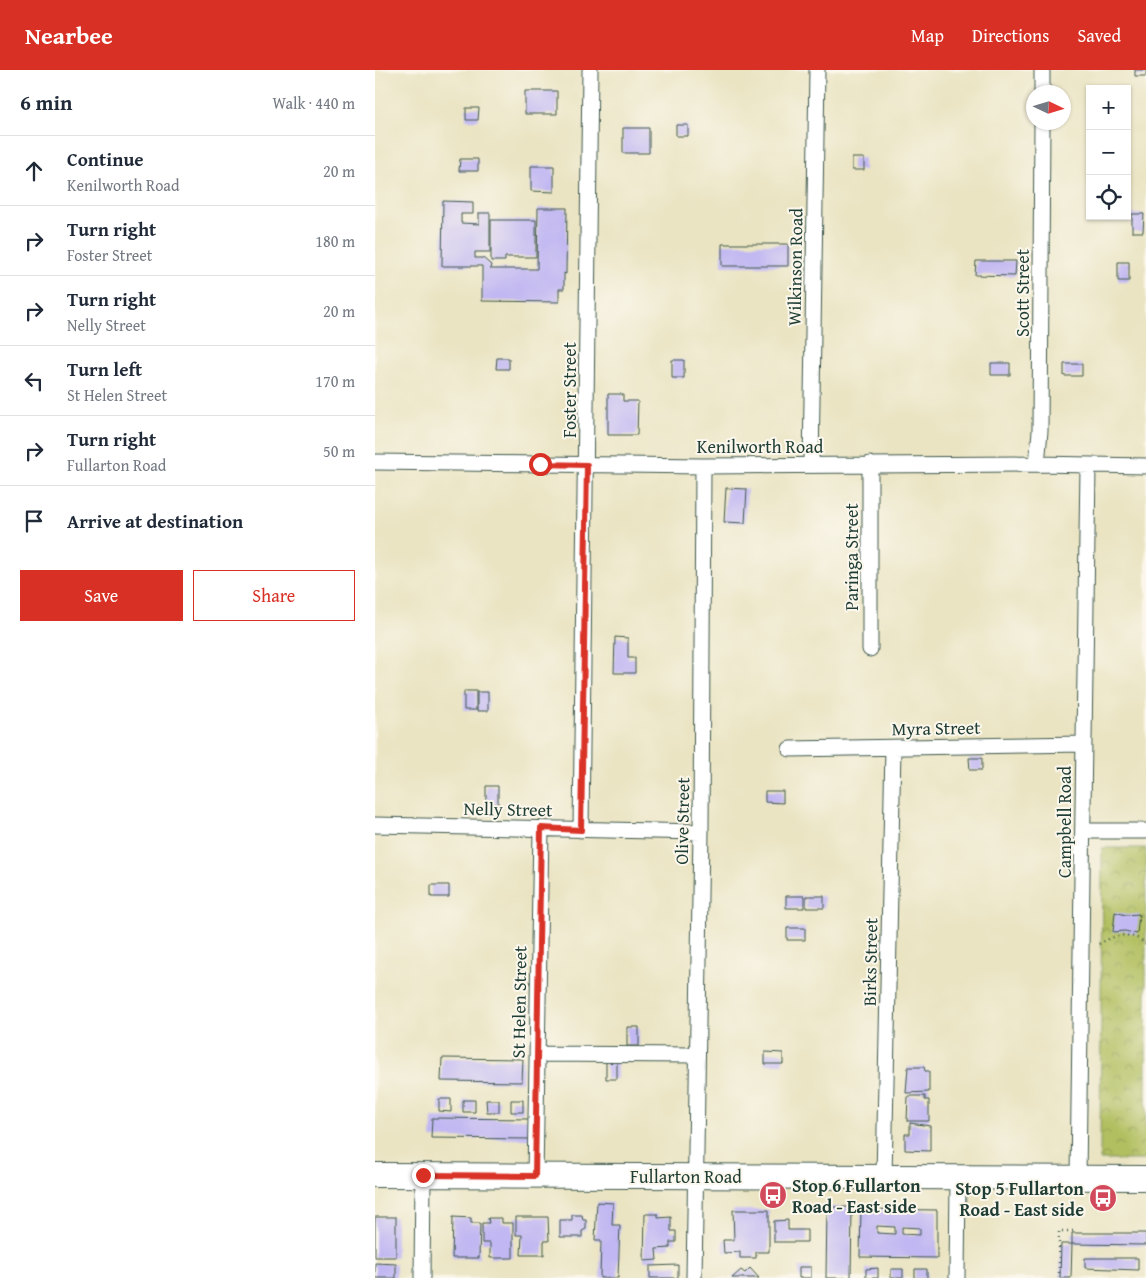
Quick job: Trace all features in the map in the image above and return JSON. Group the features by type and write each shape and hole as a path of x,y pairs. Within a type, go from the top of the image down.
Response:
{"main road":[{"name":"Fullarton Road","path":"375,1175 958,1178 1076,1188 1146,1178"}],"street":[{"name":"Foster Street","path":"581,830 587,465 590,70"},
{"name":"Wilkinson Road","path":"811,465 817,70"},
{"path":"1042,70 1042,85"},
{"name":"Scott Street","path":"1037,464 1040,421 1042,130"},
{"name":"Kenilworth Road","path":"375,462 703,466 870,464 1146,466"},
{"name":"Paringa Street","path":"870,464 870,649"},
{"name":"Olive Street","path":"694,1278 701,832 703,466"},
{"name":"Campbell Road","path":"1076,1188 1084,831 1082,744 1089,466"},
{"name":"Myra Street","path":"790,749 1082,744"},
{"name":"Birks Street","path":"884,1177 893,748"},
{"name":"Nelly Street","path":"375,825 701,832"},
{"name":"St Helen Street","path":"535,1176 541,828"},
{"path":"1084,831 1146,830"},
{"path":"537,1054 697,1055"},
{"path":"422,1278 423,1175"},
{"path":"957,1278 958,1178"}],"path":[{"path":"1099,944 1120,935 1136,938 1146,944"},
{"path":"1073,1214 1076,1188"},
{"path":"1059,1278 1059,1231 1073,1231"}],"green space":[{"path":"1102,848 1146,848 1146,1160 1100,1160"}],"building":[{"path":"1135,70 1146,70 1146,76 1135,76"},
{"path":"525,91 557,91 557,114 525,114"},
{"path":"466,108 479,108 478,120 466,120"},
{"path":"676,125 688,125 688,136 676,136"},
{"path":"623,128 649,128 649,153 623,153"},
{"path":"852,158 864,158 864,170 852,170"},
{"path":"460,159 478,159 478,171 459,171"},
{"path":"531,166 554,166 554,192 531,191"},
{"path":"443,201 473,202 473,214 461,214 461,223 479,224 479,213 490,213 490,252 475,252 475,258 483,258 491,265 490,269 537,269 538,208 567,208 566,274 564,273 564,289 559,289 559,302 482,301 482,266 442,266"},
{"path":"1132,214 1144,214 1143,232 1132,232"},
{"path":"491,220 536,220 536,257 505,257 505,261 491,261"},
{"path":"722,244 788,244 788,266 722,266"},
{"path":"976,261 1016,261 1015,276 975,275"},
{"path":"1118,262 1129,262 1129,281 1118,281"},
{"path":"497,358 509,358 509,369 496,369"},
{"path":"672,360 684,360 684,378 672,378"},
{"path":"991,363 1010,363 1010,375 991,375"},
{"path":"1064,364 1082,364 1082,376 1064,376"},
{"path":"608,394 623,394 623,401 638,401 637,435 608,435"},
{"path":"726,488 747,489 745,523 724,522"},
{"path":"615,637 628,638 628,658 635,658 635,673 614,673"},
{"path":"464,691 476,691 476,710 464,710"},
{"path":"477,692 488,692 488,711 477,711"},
{"path":"969,758 982,758 982,770 970,770"},
{"path":"486,786 498,786 498,804 486,804"},
{"path":"765,791 783,791 783,803 765,802"},
{"path":"431,885 449,885 449,897 431,897"},
{"path":"786,896 804,896 804,908 786,908"},
{"path":"806,896 824,896 824,908 806,908"},
{"path":"1115,912 1126,915 1139,914 1137,934 1125,931 1113,932"},
{"path":"787,928 805,928 805,940 787,940"},
{"path":"627,1027 639,1027 639,1046 627,1046"},
{"path":"765,1052 783,1053 783,1064 765,1064"},
{"path":"442,1058 523,1059 522,1082 441,1081"},
{"path":"606,1060 617,1061 617,1079 606,1079"},
{"path":"908,1067 924,1067 925,1071 929,1071 929,1092 906,1093"},
{"path":"908,1096 925,1096 925,1100 929,1100 929,1121 907,1121"},
{"path":"439,1099 451,1099 451,1112 439,1111"},
{"path":"463,1100 475,1100 475,1112 463,1112"},
{"path":"486,1100 499,1100 499,1112 487,1112"},
{"path":"511,1100 523,1100 523,1112 511,1112"},
{"path":"432,1118 530,1119 530,1139 431,1138"},
{"path":"910,1123 930,1126 930,1151 905,1150 905,1134 910,1134"},
{"path":"597,1202 613,1203 612,1225 620,1225 618,1278 600,1278 601,1240 595,1240"},
{"path":"827,1207 852,1207 851,1278 826,1278"},
{"path":"861,1209 937,1210 937,1258 860,1257","holes":["877,1226 895,1227 895,1234 877,1233","902,1227 920,1228 920,1235 902,1234"]},
{"path":"733,1210 769,1210 769,1252 756,1252 756,1258 740,1258 740,1252 724,1253 723,1240 734,1240"},
{"path":"645,1214 658,1214 658,1218 671,1217 671,1231 676,1231 676,1242 670,1242 670,1248 656,1249 657,1260 644,1261"},
{"path":"572,1215 582,1215 583,1220 586,1220 586,1229 582,1231 582,1237 560,1237 560,1220 572,1220"},
{"path":"375,1217 396,1217 396,1257 375,1257"},
{"path":"453,1217 471,1218 471,1223 480,1223 479,1258 452,1258"},
{"path":"516,1217 548,1217 549,1241 544,1241 544,1255 521,1255 522,1235 516,1235"},
{"path":"488,1218 502,1218 502,1223 513,1223 513,1258 490,1258 490,1243 482,1243 482,1223 489,1223"},
{"path":"788,1220 788,1230 807,1230 807,1242 774,1242 774,1221"},
{"path":"1072,1233 1146,1233 1146,1245 1072,1244"},
{"path":"1061,1244 1072,1244 1071,1278 1060,1278"},
{"path":"1085,1258 1138,1258 1138,1270 1085,1268"},
{"path":"375,1263 396,1264 396,1278 375,1278"},
{"path":"678,1265 678,1278 650,1278 650,1266"},
{"path":"799,1267 811,1267 811,1278 799,1278"},
{"path":"750,1268 759,1278 732,1278 741,1270 745,1273"},
{"path":"878,1268 878,1278 866,1278 866,1269"},
{"path":"891,1269 903,1269 903,1278 891,1278"},
{"path":"915,1269 927,1269 927,1278 915,1278"}],"place":[{"name":"Stop 6 Fullarton Road - East side","path":"773,1195"},
{"name":"Stop 5 Fullarton Road - East side","path":"1103,1198"}],"route":[{"path":"423,1175 535,1176 541,828 581,830 587,465 540,464"}]}
